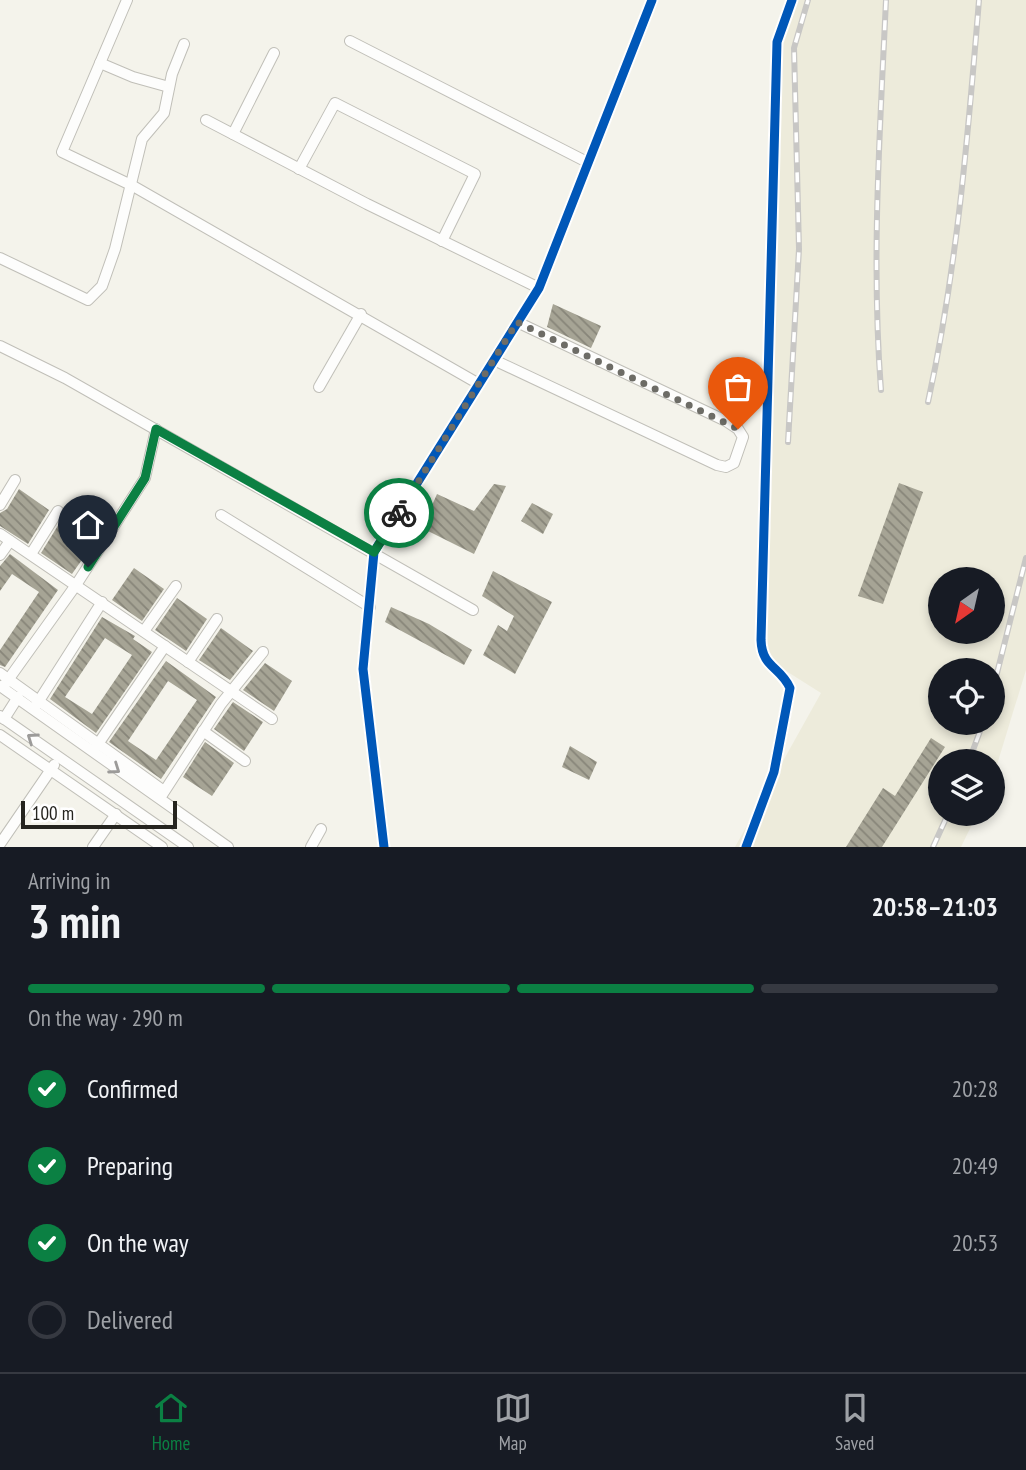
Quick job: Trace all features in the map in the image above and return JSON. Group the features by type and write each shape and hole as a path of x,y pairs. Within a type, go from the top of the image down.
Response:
{"street":[{"path":"127,0 62,152 133,186 361,314 479,384"},
{"path":"384,847 363,669 374,552 539,288 652,0"},
{"path":"746,847 774,772 790,688 786,679 765,661 761,640 777,42 792,0"},
{"path":"350,41 587,162"},
{"path":"0,258 88,300 102,286 133,186 142,139 164,113 169,87 184,44"},
{"path":"233,134 274,53"},
{"path":"100,63 169,87"},
{"path":"299,169 335,103 475,174 442,241"},
{"path":"206,120 539,288"},
{"path":"319,387 361,314"},
{"path":"494,360 718,465 726,467 734,463 743,437 738,429 726,421 517,322"},
{"path":"0,346 65,378 473,610"},
{"path":"3,681 76,585 145,478 156,429"},
{"path":"0,505 15,480"},
{"path":"31,554 58,511"},
{"path":"222,515 370,607"},
{"path":"0,534 272,719"},
{"path":"0,555 10,541"},
{"path":"144,631 176,586"},
{"path":"36,705 102,602"},
{"path":"188,662 217,620"},
{"path":"96,748 165,646"},
{"path":"162,796 203,731 263,652"},
{"path":"3,681 18,697 36,705"},
{"path":"3,681 228,847"},
{"path":"18,697 2,718 188,847"},
{"path":"203,731 245,761"},
{"path":"0,735 162,847"},
{"path":"0,844 59,758"},
{"path":"93,847 116,814"},
{"path":"311,847 321,830"}],"shaded area":[{"path":"793,0 1026,0 1026,670 1002,749 928,749 928,826 971,826 961,847 735,847 821,693 764,657 778,43"}],"building":[{"path":"553,304 601,326 591,348 547,327"},
{"path":"899,483 923,492 883,604 858,596"},
{"path":"494,484 506,486 474,554 422,528 437,494 474,511"},
{"path":"19,489 49,510 28,544 0,526 0,513 7,509"},
{"path":"532,503 553,514 543,534 521,521"},
{"path":"62,519 95,541 72,574 41,553"},
{"path":"10,554 58,590 5,667 0,665 0,650 39,592 12,574 0,591 0,566"},
{"path":"134,568 164,589 142,621 112,600"},
{"path":"493,571 552,602 515,674 483,655 498,625 507,631 514,616 482,596"},
{"path":"177,598 207,619 186,651 155,630"},
{"path":"391,607 429,624 472,650 464,665 385,622"},
{"path":"102,617 135,636 133,639 152,652 96,733 50,699","holes":["105,638 132,655 92,714 65,697"]},
{"path":"221,628 253,651 230,680 199,660"},
{"path":"166,661 216,697 161,779 109,742","holes":["168,681 197,700 156,760 128,741"]},
{"path":"265,663 292,681 274,711 243,690"},
{"path":"233,702 263,722 244,751 214,729"},
{"path":"931,738 945,747 928,749 928,774 882,847 846,847 883,788 895,796"},
{"path":"205,742 234,763 212,796 183,777"},
{"path":"570,746 597,762 589,780 562,767"}],"railway":[{"path":"788,442 799,249 794,48 808,0"},
{"path":"881,390 877,244 886,0"},
{"path":"928,402 954,252 979,0"},
{"path":"1001,658 1026,558"},
{"path":"973,749 979,735"},
{"path":"933,847 943,826"}],"cycle path":[{"path":"384,847 363,669 374,552 539,288 652,0"},
{"path":"746,847 774,772 790,688 768,662 761,640 777,42 792,0"}],"way so far":[{"path":"399,513 517,322 738,429"}],"route":[{"path":"88,567 145,478 156,429 374,552 399,513"}]}
